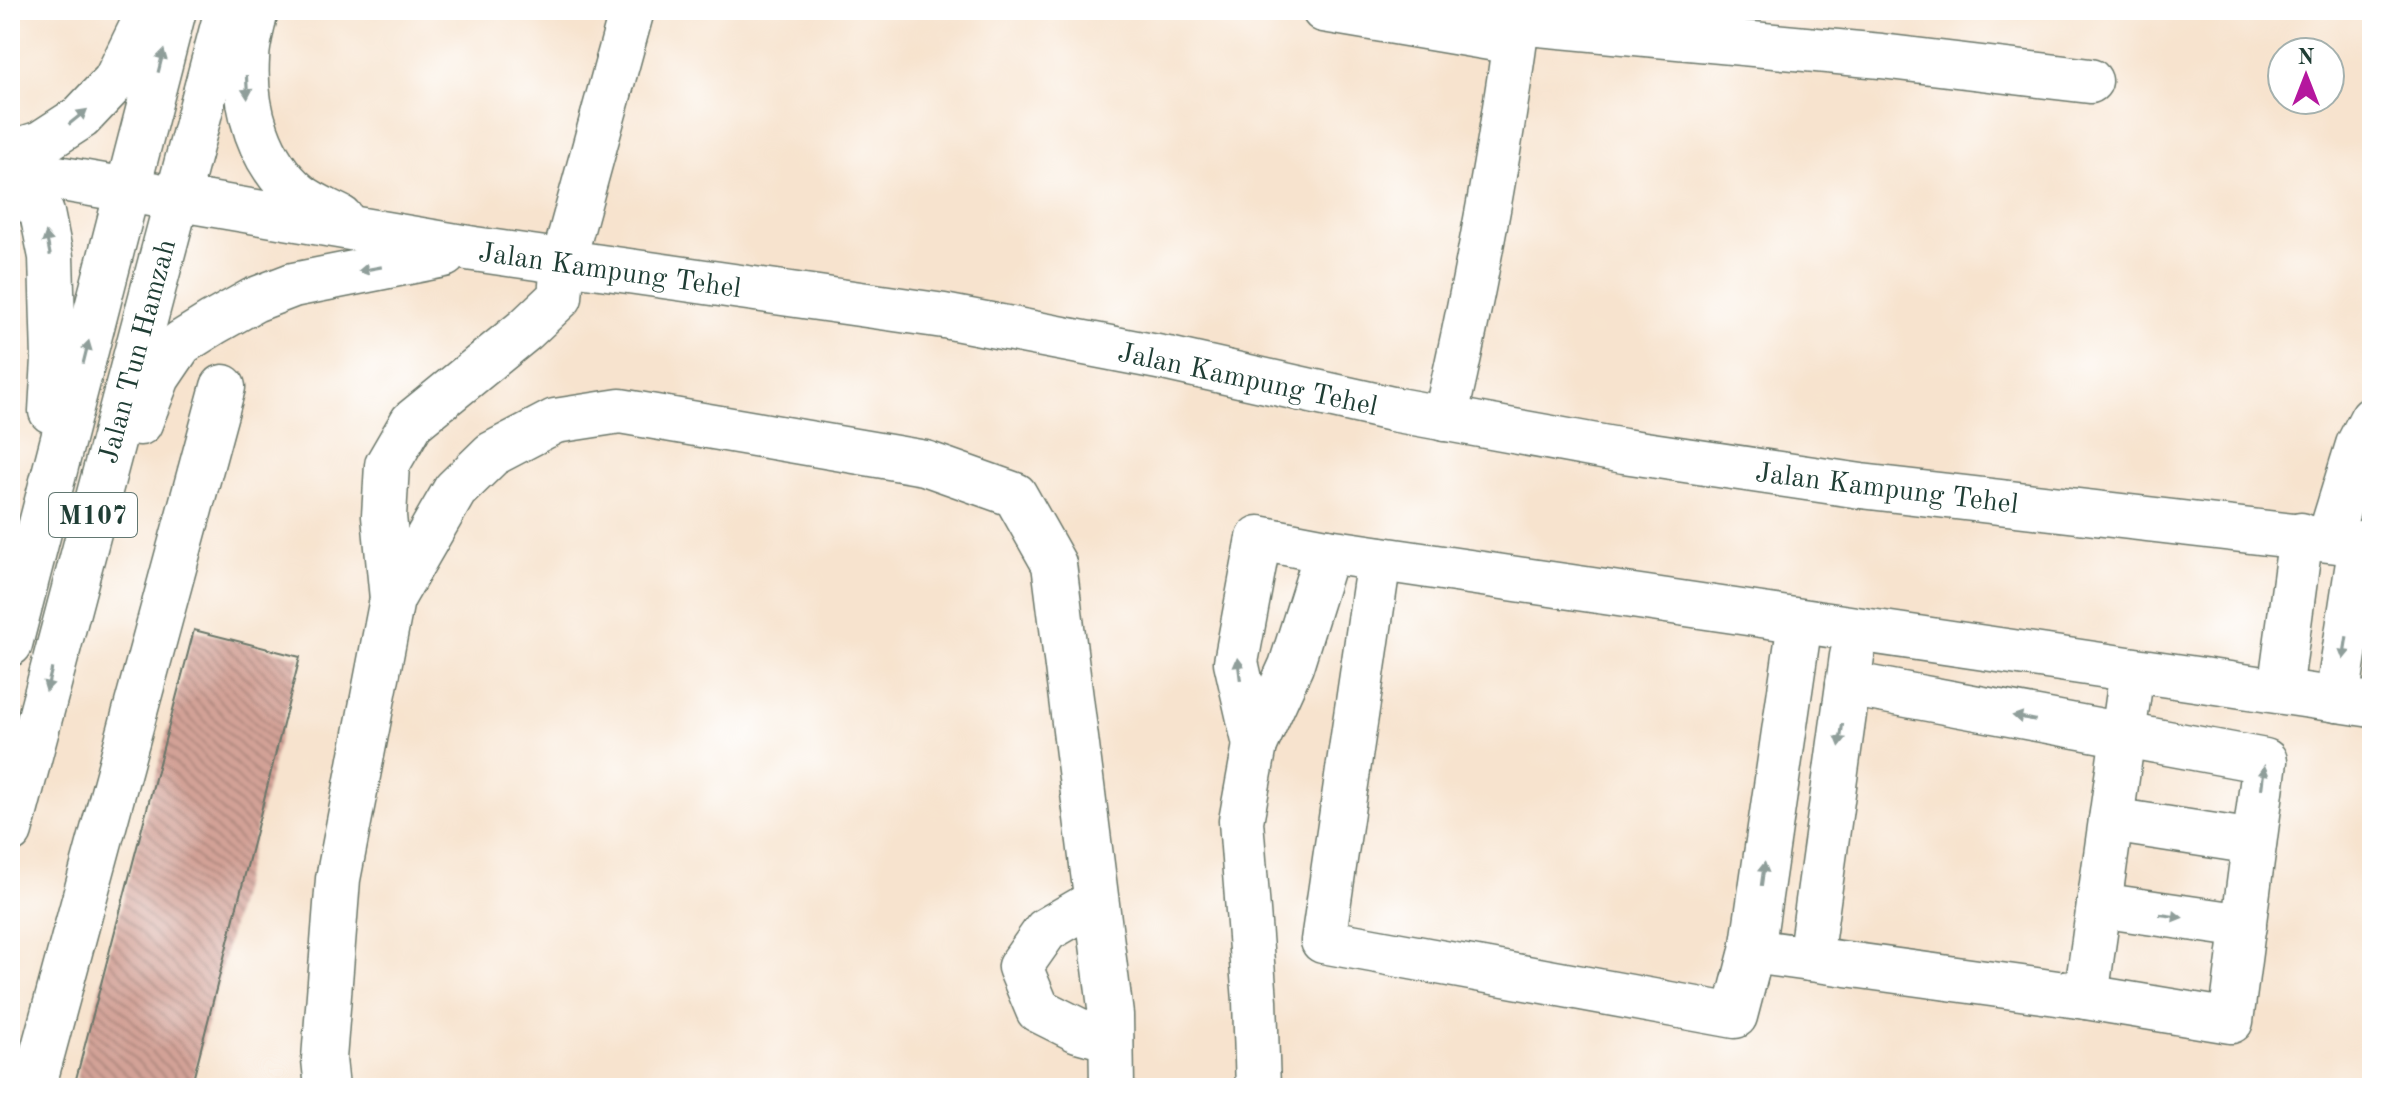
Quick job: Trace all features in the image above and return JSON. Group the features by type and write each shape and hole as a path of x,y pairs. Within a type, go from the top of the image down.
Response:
{"main road":[{"path":"10,153 41,143 81,117 115,81 147,10"},
{"name":"Jalan Tun Hamzah","path":"10,644 20,566 43,517 174,10"},
{"name":"Jalan Tun Hamzah","path":"10,831 227,10"},
{"path":"256,10 247,56 247,96 259,141 276,171 299,195 341,218 474,249"},
{"path":"327,1088 324,1059 338,879 392,599 384,516 387,465 412,422 525,330 560,297 563,262 632,10"},
{"path":"1324,10 1881,56 2090,81"},
{"path":"1445,419 1469,316 1501,141 1517,25"},
{"name":"Jalan Kampung Tehel","path":"10,170 474,249 944,316 1168,359 1392,409 1624,451 1861,486 2341,541"},
{"path":"10,181 17,184 42,213 51,257 54,359 43,517"},
{"path":"60,636 158,377 181,343 254,300 293,285 474,249"},
{"path":"33,1088 223,387"},
{"path":"392,599 455,490 492,454 555,421 620,411 925,463 1015,495 1054,564 1111,1015 1112,1088"},
{"path":"2280,691 2341,541 2358,445 2372,418"},
{"path":"1255,745 1236,662 1259,538 1327,551 1800,622 2355,702 2341,541"},
{"path":"1258,1088 1255,1001 1241,821 1255,745 1291,666 1327,551"},
{"path":"1379,559 1323,941 1735,1016 1752,951 1800,622"},
{"path":"1810,959 1856,630"},
{"path":"2086,997 2132,671"},
{"path":"1752,951 2086,997 2231,1021 2265,761 1848,684"},
{"path":"2111,820 2254,842"},
{"path":"1096,901 1046,930 1020,967 1038,1010 1078,1030 1111,1039"},
{"path":"2099,905 2244,926"},
{"path":"10,1082 16,1088"}],"building":[{"path":"194,630 300,657 191,1088 110,1088 76,1079"}]}
